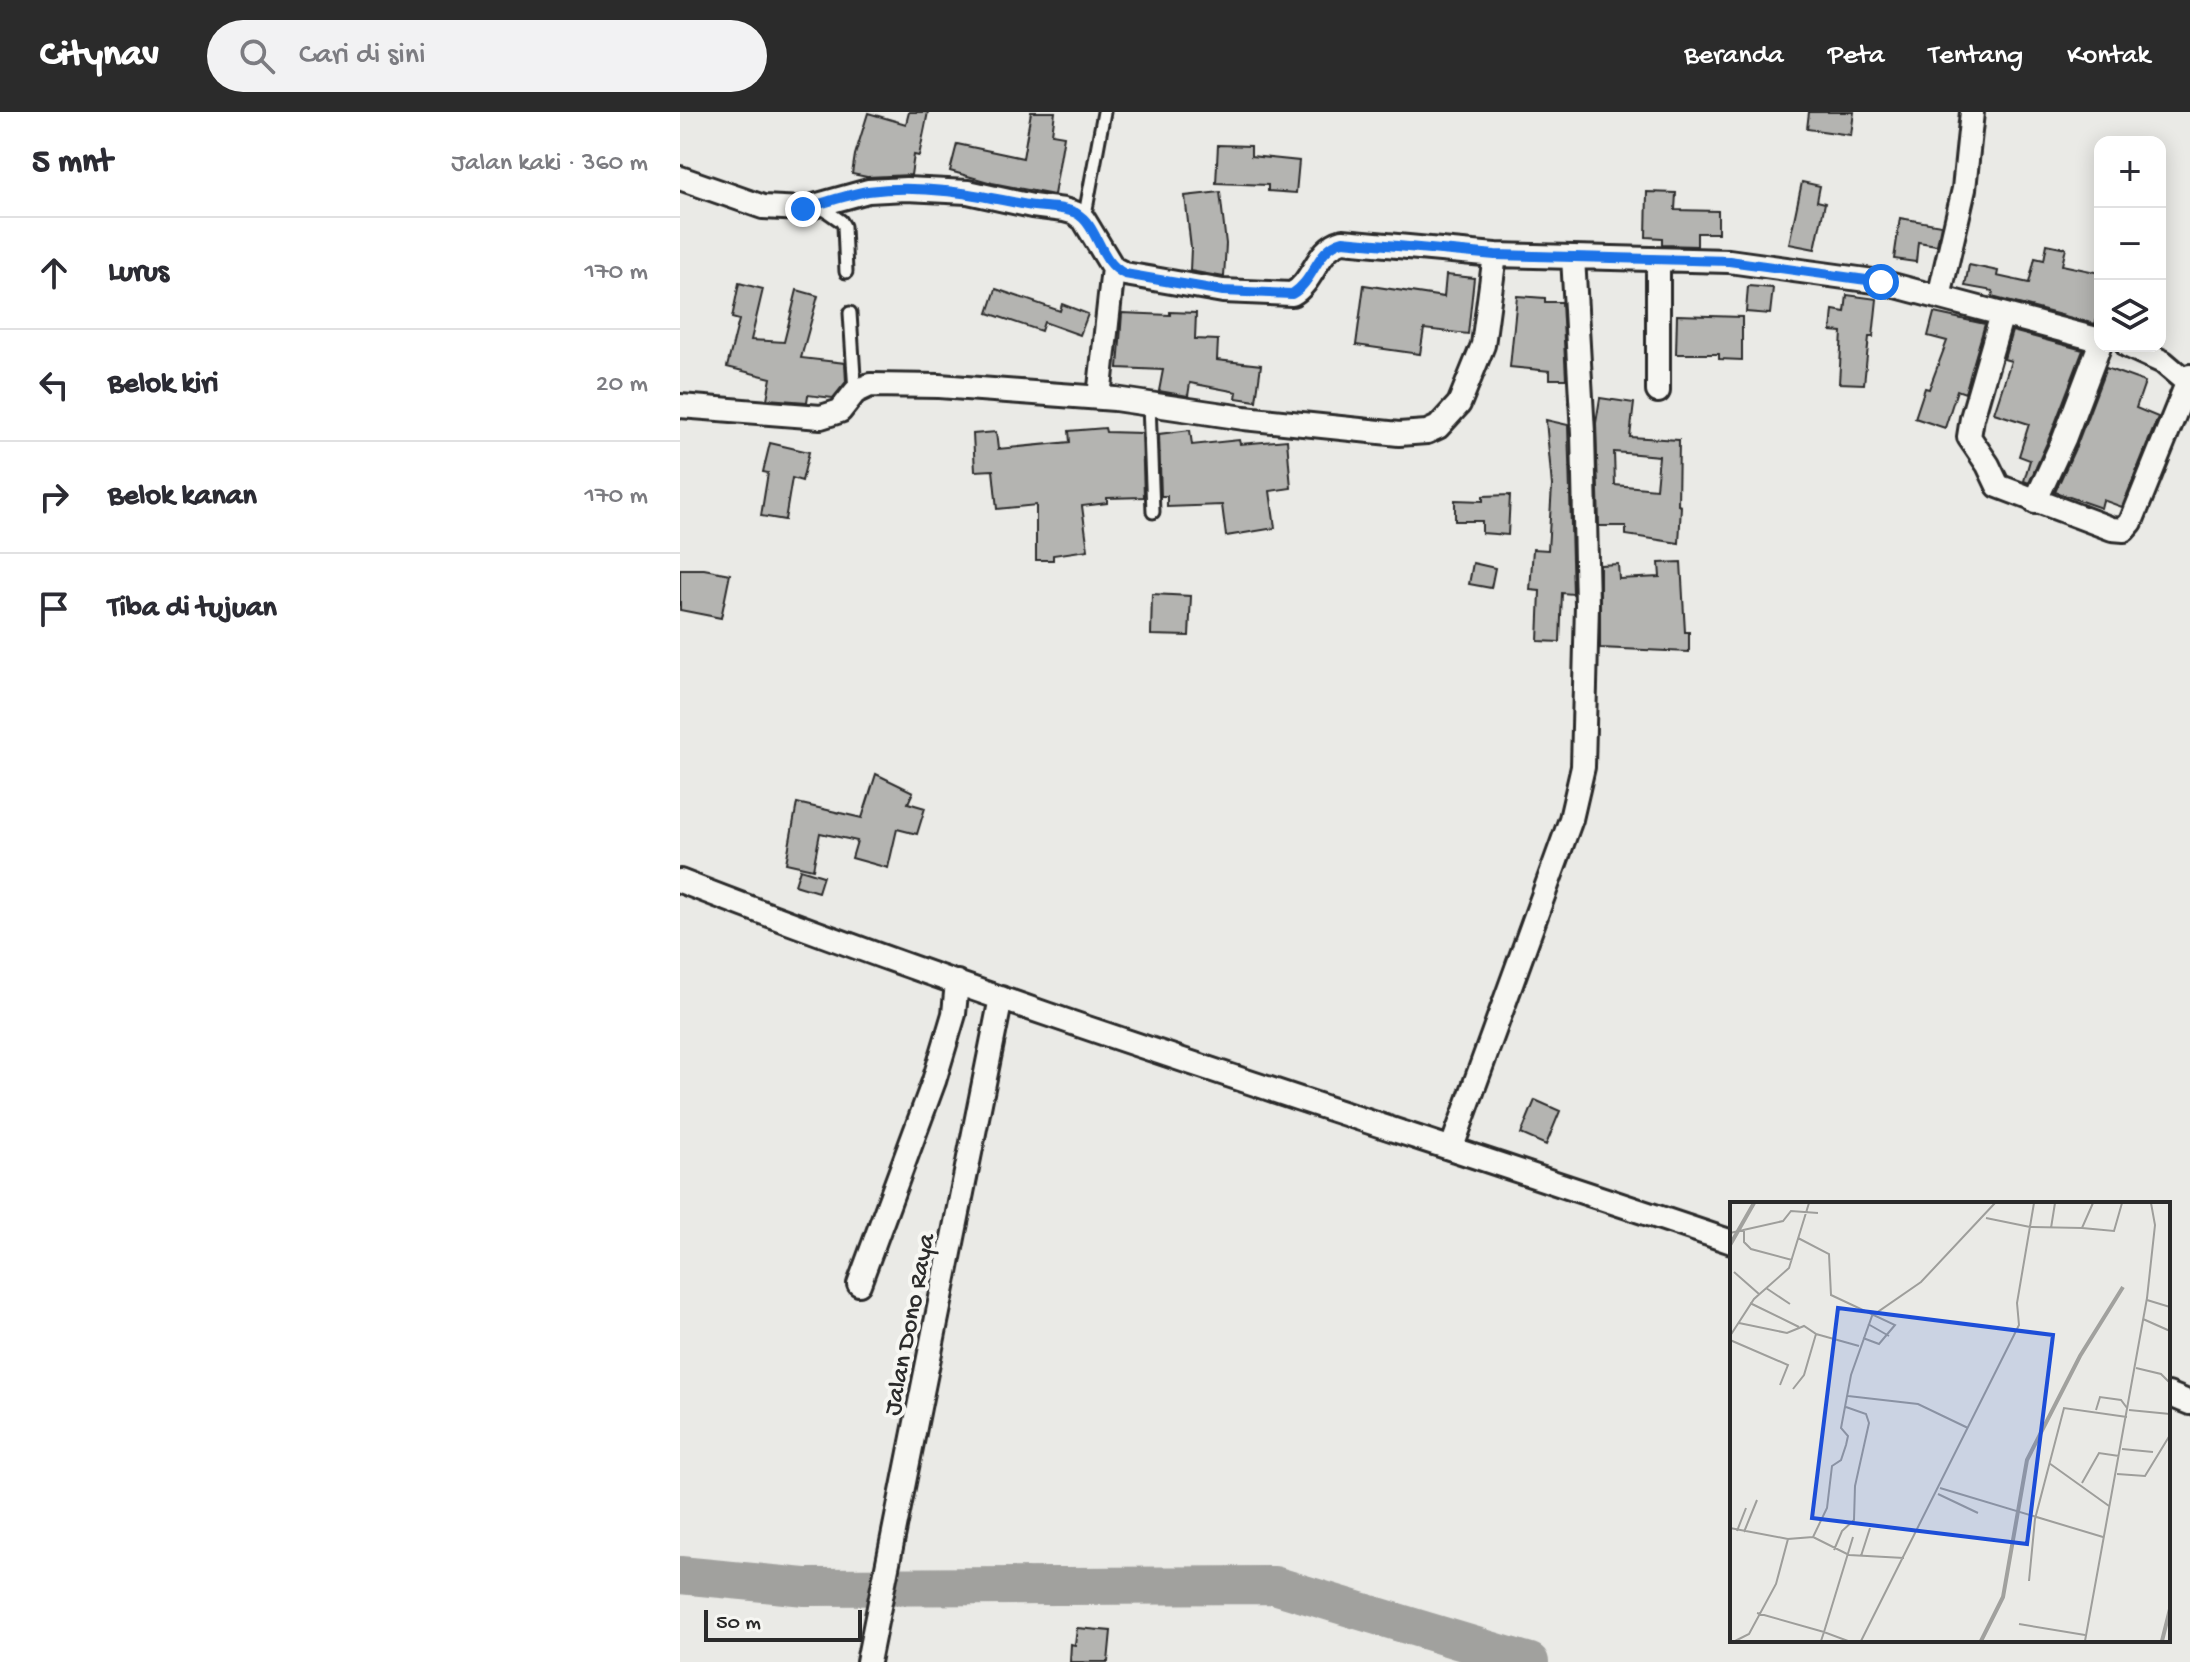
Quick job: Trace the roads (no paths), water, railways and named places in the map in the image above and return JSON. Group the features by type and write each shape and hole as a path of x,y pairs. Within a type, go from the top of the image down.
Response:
{"street":[{"path":"1939,297 1964,189 1972,112"},
{"path":"680,178 763,207 803,209 868,191 906,189 968,192 1064,210 1084,220 1113,268 1125,274 1223,291 1281,295 1300,290 1326,249 1343,241 1495,255 1729,261 1881,282 2094,340"},
{"path":"680,406 821,417 840,411 855,392 870,385 939,386 1099,397 1277,422 1399,434 1427,432 1438,427 1459,404 1483,345 1495,255"},
{"path":"1452,1147 1571,819 1583,767 1587,588 1583,433 1573,257"},
{"path":"1658,261 1658,391"},
{"path":"1099,397 1113,268"},
{"path":"2002,314 1969,437 1998,486 2112,529 2124,530 2131,522 2189,381 2163,362 2141,352"},
{"path":"2035,502 2064,439 2096,352"},
{"path":"680,881 788,923 1001,998 1730,1241"},
{"path":"859,1284 934,1081 954,1014 957,982"},
{"name":"Jalan Dono Raya","path":"868,1662 1001,998"},
{"path":"2170,1395 2190,1403"}],"lane":[{"path":"1084,220 1104,112"},
{"path":"817,205 844,226 846,272"},
{"path":"850,313 855,392"},
{"path":"1149,404 1153,512"}],"waterway":[{"path":"680,1575 805,1587 1274,1585 1530,1662"}]}
